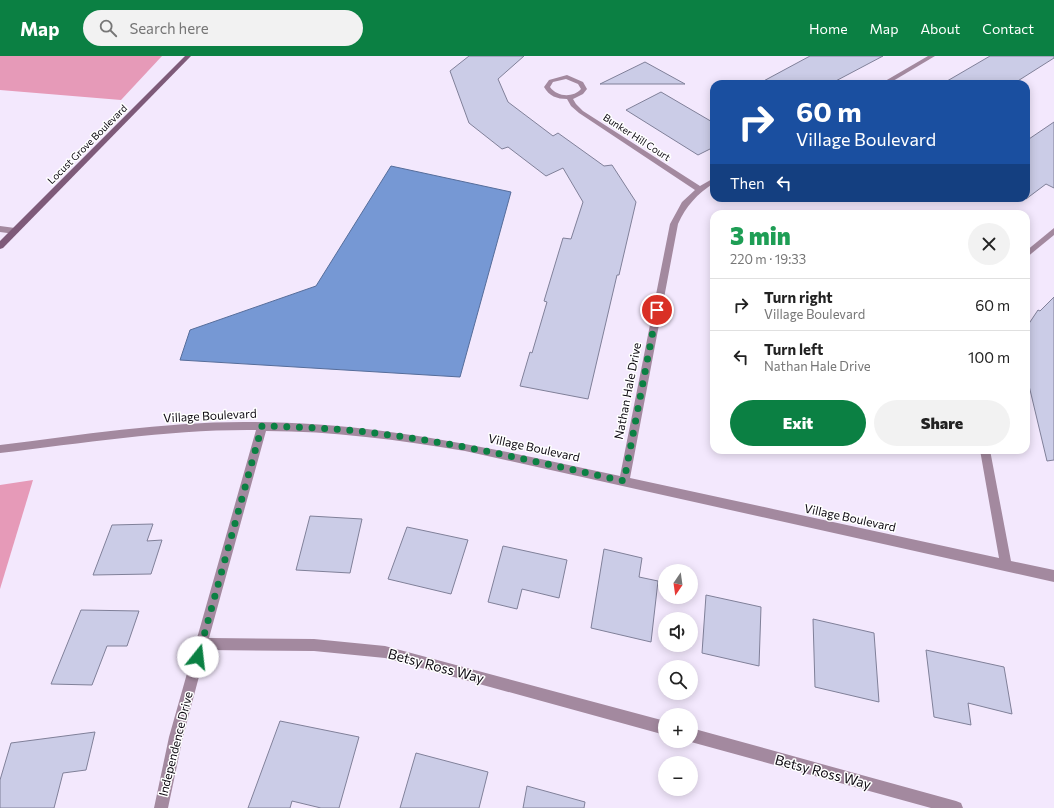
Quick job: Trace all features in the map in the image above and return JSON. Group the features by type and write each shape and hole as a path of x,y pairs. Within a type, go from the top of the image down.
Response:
{"street":[{"name":"Locust Grove Boulevard","path":"0,246 188,56"},
{"path":"890,80 932,56"},
{"path":"561,78 572,78 581,82 584,89 582,92 568,97 552,94 547,87 548,84 551,81 561,78"},
{"name":"Bunker Hill Court","path":"568,97 573,105 581,112 698,189"},
{"name":"Nathan Hale Drive","path":"624,481 676,217 683,206 698,189 710,182"},
{"path":"0,229 15,231"},
{"path":"1030,252 1054,231"},
{"name":"Village Boulevard","path":"0,449 165,430 262,426 349,430 421,439 496,453 1054,576"},
{"name":"Independence Drive","path":"161,808 176,737 262,426"},
{"path":"986,454 1006,566"},
{"name":"Betsy Ross Way","path":"201,644 314,645 385,652 658,726"},
{"name":"Betsy Ross Way","path":"698,737 956,808"}],"shaded area":[{"path":"0,56 162,56 121,100 0,90"},
{"path":"33,480 0,589 0,485"}],"water":[{"path":"391,166 511,192 460,377 180,360 190,330 316,286"}],"building":[{"path":"469,56 524,56 498,79 508,102 553,136 558,133 604,166 612,165 636,202 588,399 520,386 530,352 532,353 547,302 544,301 563,238 571,239 583,202 563,168 546,176 508,147 502,149 469,123 450,71"},
{"path":"810,56 883,56 838,80 765,80"},
{"path":"990,56 1054,56 1054,58 1019,80 949,80"},
{"path":"645,62 685,84 600,84"},
{"path":"661,92 710,121 710,149 698,155 626,110"},
{"path":"1054,122 1054,188 1046,184 1030,196 1030,138"},
{"path":"1054,297 1054,460 1047,461 1030,390 1030,322 1038,310 1040,311"},
{"path":"310,516 362,519 350,573 296,570"},
{"path":"153,524 147,541 162,540 151,574 93,575 112,525"},
{"path":"407,527 468,540 451,594 388,579"},
{"path":"503,546 567,560 559,598 522,589 517,609 488,602"},
{"path":"604,549 642,558 639,577 658,581 651,642 591,628"},
{"path":"706,595 761,607 759,666 702,653"},
{"path":"81,610 139,611 127,646 107,646 92,685 51,684"},
{"path":"813,619 874,633 879,702 815,687"},
{"path":"926,650 1004,667 1012,714 968,703 971,725 934,717"},
{"path":"280,721 359,737 339,808 321,808 292,801 290,808 248,808"},
{"path":"95,732 86,770 63,773 54,808 0,808 0,780 11,743"},
{"path":"416,753 488,772 479,808 400,808"},
{"path":"527,786 585,802 584,808 523,808"}],"route":[{"path":"198,657 262,426 349,430 421,439 496,453 624,481 657,310"}]}
